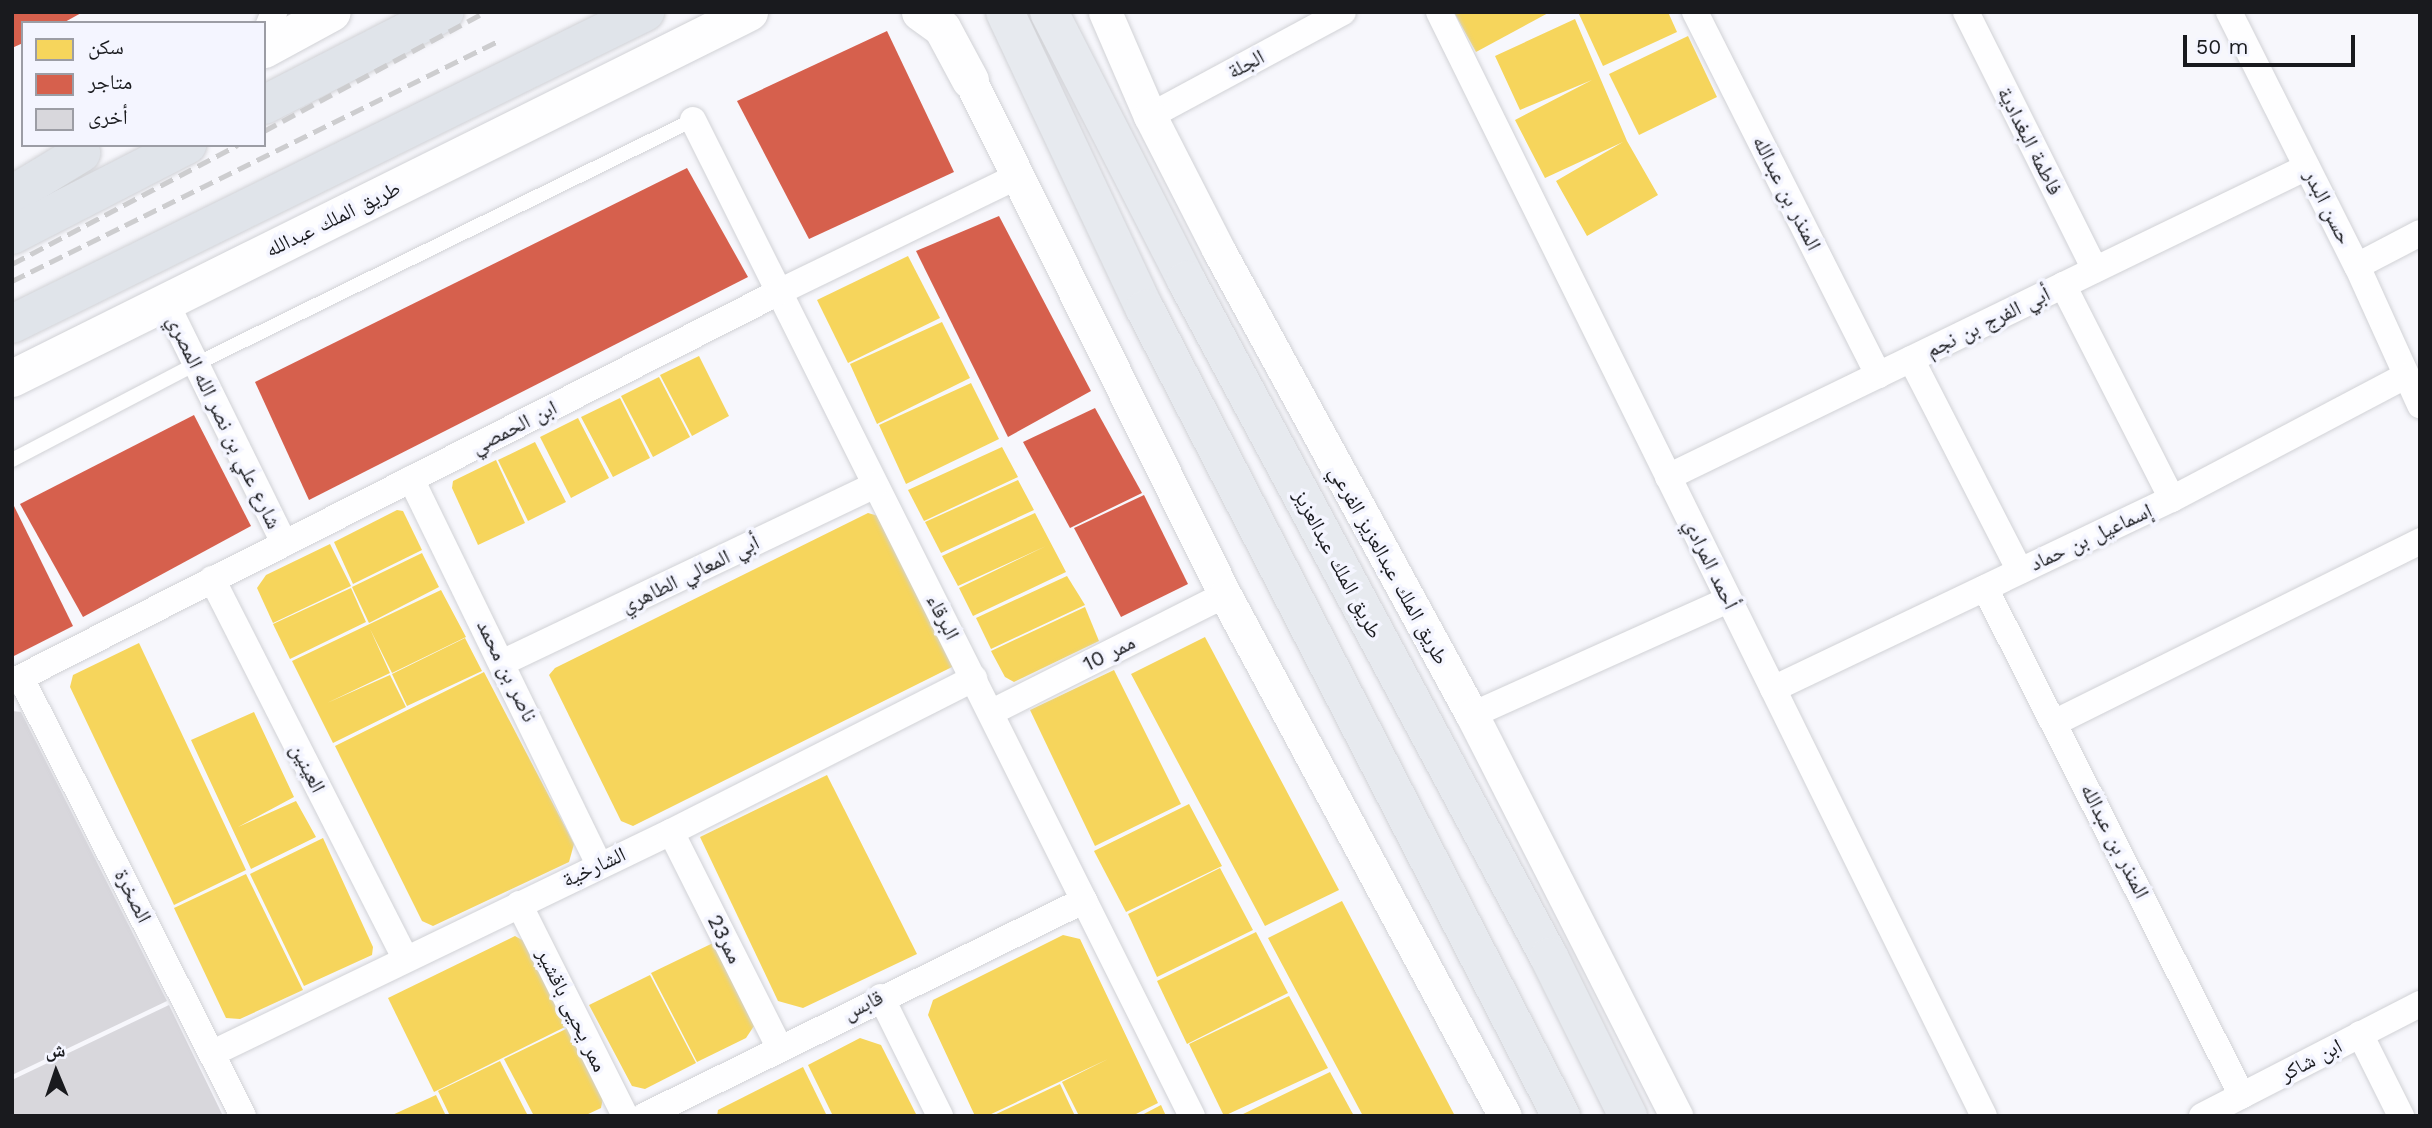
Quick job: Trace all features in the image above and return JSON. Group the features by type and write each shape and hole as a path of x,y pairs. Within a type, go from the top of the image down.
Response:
{"highway":[{"path":"266,104 445,12"},
{"path":"12,324 645,12"},
{"path":"12,235 183,147"},
{"path":"12,195 87,149"}],"main road":[{"path":"266,48 332,12"},
{"path":"655,62 708,24 709,12"},
{"path":"655,62 749,12"},
{"path":"655,62 778,12"},
{"path":"1006,12 1145,309 1561,1116"},
{"name":"طريق الملك عبدالعزيز","path":"1049,12 1186,280 1549,957 1625,1111"},
{"path":"945,15 970,80"},
{"name":"طريق الملك عبدالله","path":"12,378 655,62"},
{"path":"12,186 87,149"},
{"path":"12,363 158,304"}],"street":[{"path":"266,31 274,12"},
{"name":"طريق الملك عبدالعزيز الفرعي","path":"1105,12 1150,116 1410,605 1472,715 1676,1116"},
{"name":"الجلة","path":"1150,116 1343,12"},
{"name":"أحمد المرادي","path":"1439,12 1984,1116"},
{"name":"المنذر بن عبدالله","path":"1695,12 1878,375"},
{"name":"فاطمة البغدادية","path":"1966,12 2095,270"},
{"name":"حسن البدر","path":"2229,12 2357,266 2420,405"},
{"path":"970,80 1225,595 1505,1116"},
{"name":"البرقاء","path":"693,120 992,712 1192,1116"},
{"name":"أبي الفرج بن نجم","path":"1668,477 2307,167"},
{"name":"ابن الحمصي","path":"17,680 779,292 1018,176"},
{"path":"2357,266 2420,233"},
{"path":"2063,285 2172,499"},
{"name":"شارع علي بن نصر الله المصري","path":"158,304 197,364 284,543"},
{"path":"1911,359 2020,571"},
{"name":"إسماعيل بن حماد","path":"1773,689 2172,499 2405,376"},
{"name":"ناصر بن محمد","path":"411,479 504,662 599,864"},
{"name":"أبي المعالي الطاهري","path":"504,662 875,485"},
{"path":"2056,722 2420,541"},
{"name":"العينين","path":"212,579 405,958"},
{"name":"المنذر بن عبدالله","path":"1985,588 2056,722 2242,1096"},
{"name":"ممر 10","path":"992,712 1225,595"},
{"path":"1472,715 1728,600"},
{"path":"1410,605 1423,664 1544,909 1549,957"},
{"name":"الشارخية","path":"213,1053 599,864 671,832 974,678"},
{"name":"الصخرة","path":"17,680 213,1053 243,1116"},
{"name":"ممر23","path":"671,832 779,1047"},
{"name":"قابس","path":"644,1116 680,1108 779,1047 1084,900"},
{"name":"ممر يحيى باقشير","path":"519,904 625,1116"},
{"path":"881,997 940,1116"},
{"name":"ابن شاكر","path":"2202,1116 2420,1004"},
{"path":"2360,1034 2401,1116"}],"lane":[{"path":"12,460 197,364 693,120"}],"building: سكن":[{"path":"1454,12 1550,12 1476,52"},
{"path":"1668,12 1677,32 1603,66 1579,14"},
{"path":"1575,19 1627,141 1658,195 1587,236 1556,181 1623,142 1545,178 1515,120 1592,80 1520,110 1495,56"},
{"path":"1688,36 1717,97 1639,135 1609,74"},
{"path":"908,256 940,318 848,363 817,300"},
{"path":"942,322 970,378 877,424 850,364"},
{"path":"699,356 729,416 692,436 660,375"},
{"path":"659,377 690,437 653,457 621,396"},
{"path":"971,383 999,439 906,484 879,425"},
{"path":"620,398 650,458 613,477 581,417"},
{"path":"578,418 609,478 571,498 540,437"},
{"path":"535,442 566,502 528,521 498,460"},
{"path":"1002,447 1018,477 924,521 908,490"},
{"path":"496,460 525,523 478,545 452,488 453,481"},
{"path":"1018,480 1034,510 941,553 925,522"},
{"path":"397,510 403,511 422,550 353,584 334,542"},
{"path":"868,513 882,517 958,664 633,826 621,821 549,675 555,668"},
{"path":"1035,513 1066,572 973,616 959,588 1046,546 958,586 942,556"},
{"path":"330,544 351,586 273,623 257,588 266,575"},
{"path":"422,553 439,587 369,623 352,587"},
{"path":"1067,576 1085,605 991,649 976,618"},
{"path":"351,588 366,622 290,659 273,624"},
{"path":"441,590 466,637 392,673 370,629 390,673 327,703 390,675 406,707 333,743 292,661"},
{"path":"1085,607 1099,641 1014,682 1005,677 991,651"},
{"path":"1205,637 1339,890 1265,926 1131,674"},
{"path":"465,638 482,671 407,706 392,674"},
{"path":"139,643 246,870 174,905 70,687 73,675"},
{"path":"1114,670 1181,804 1095,846 1030,710"},
{"path":"484,672 574,844 569,862 433,926 422,921 335,746"},
{"path":"254,712 294,797 238,827 296,801 316,837 251,869 191,740"},
{"path":"827,775 917,954 803,1008 778,1001 700,837"},
{"path":"1189,804 1222,866 1126,912 1094,851"},
{"path":"323,838 373,947 372,955 304,986 250,874"},
{"path":"1220,868 1253,930 1157,977 1128,914"},
{"path":"246,874 303,990 240,1019 226,1018 174,908"},
{"path":"1342,901 1455,1116 1363,1116 1268,938"},
{"path":"1256,932 1288,993 1187,1044 1157,981"},
{"path":"1063,935 1080,939 1158,1103 1132,1116 1079,1116 1062,1082 1108,1059 987,1116 975,1116 928,1015 933,1000"},
{"path":"515,936 531,945 569,1025 434,1092 388,998"},
{"path":"713,943 754,1026 746,1038 697,1062 651,973"},
{"path":"650,975 696,1063 645,1089 632,1086 589,1005"},
{"path":"1289,996 1328,1068 1224,1116 1189,1044"},
{"path":"568,1028 603,1098 601,1108 584,1116 534,1116 504,1059"},
{"path":"860,1038 881,1045 917,1116 833,1116 808,1065"},
{"path":"500,1061 528,1116 450,1116 438,1091"},
{"path":"803,1067 827,1116 717,1116 718,1110"},
{"path":"1330,1072 1354,1116 1239,1116"},
{"path":"1060,1084 1075,1116 992,1116"},
{"path":"436,1095 446,1116 390,1116"},
{"path":"1161,1105 1166,1116 1140,1116"}],"building: متاجر":[{"path":"12,12 83,12 67,21 21,21 21,44 12,48"},
{"path":"887,31 954,172 809,239 737,101"},
{"path":"687,168 748,277 309,500 255,382"},
{"path":"999,216 1091,391 1008,437 916,251"},
{"path":"1095,408 1142,493 1070,528 1023,442"},
{"path":"194,415 251,526 83,617 20,504"},
{"path":"1144,495 1188,584 1121,617 1074,528"},
{"path":"14,506 73,626 12,657 12,507"}],"building: أخرى":[{"path":"12,711 21,712 167,1001 12,1075"},
{"path":"169,1005 223,1116 12,1116 12,1080"}],"railway":[{"path":"266,130 483,13"},
{"path":"12,281 500,40"},
{"path":"12,264 234,147"}]}
